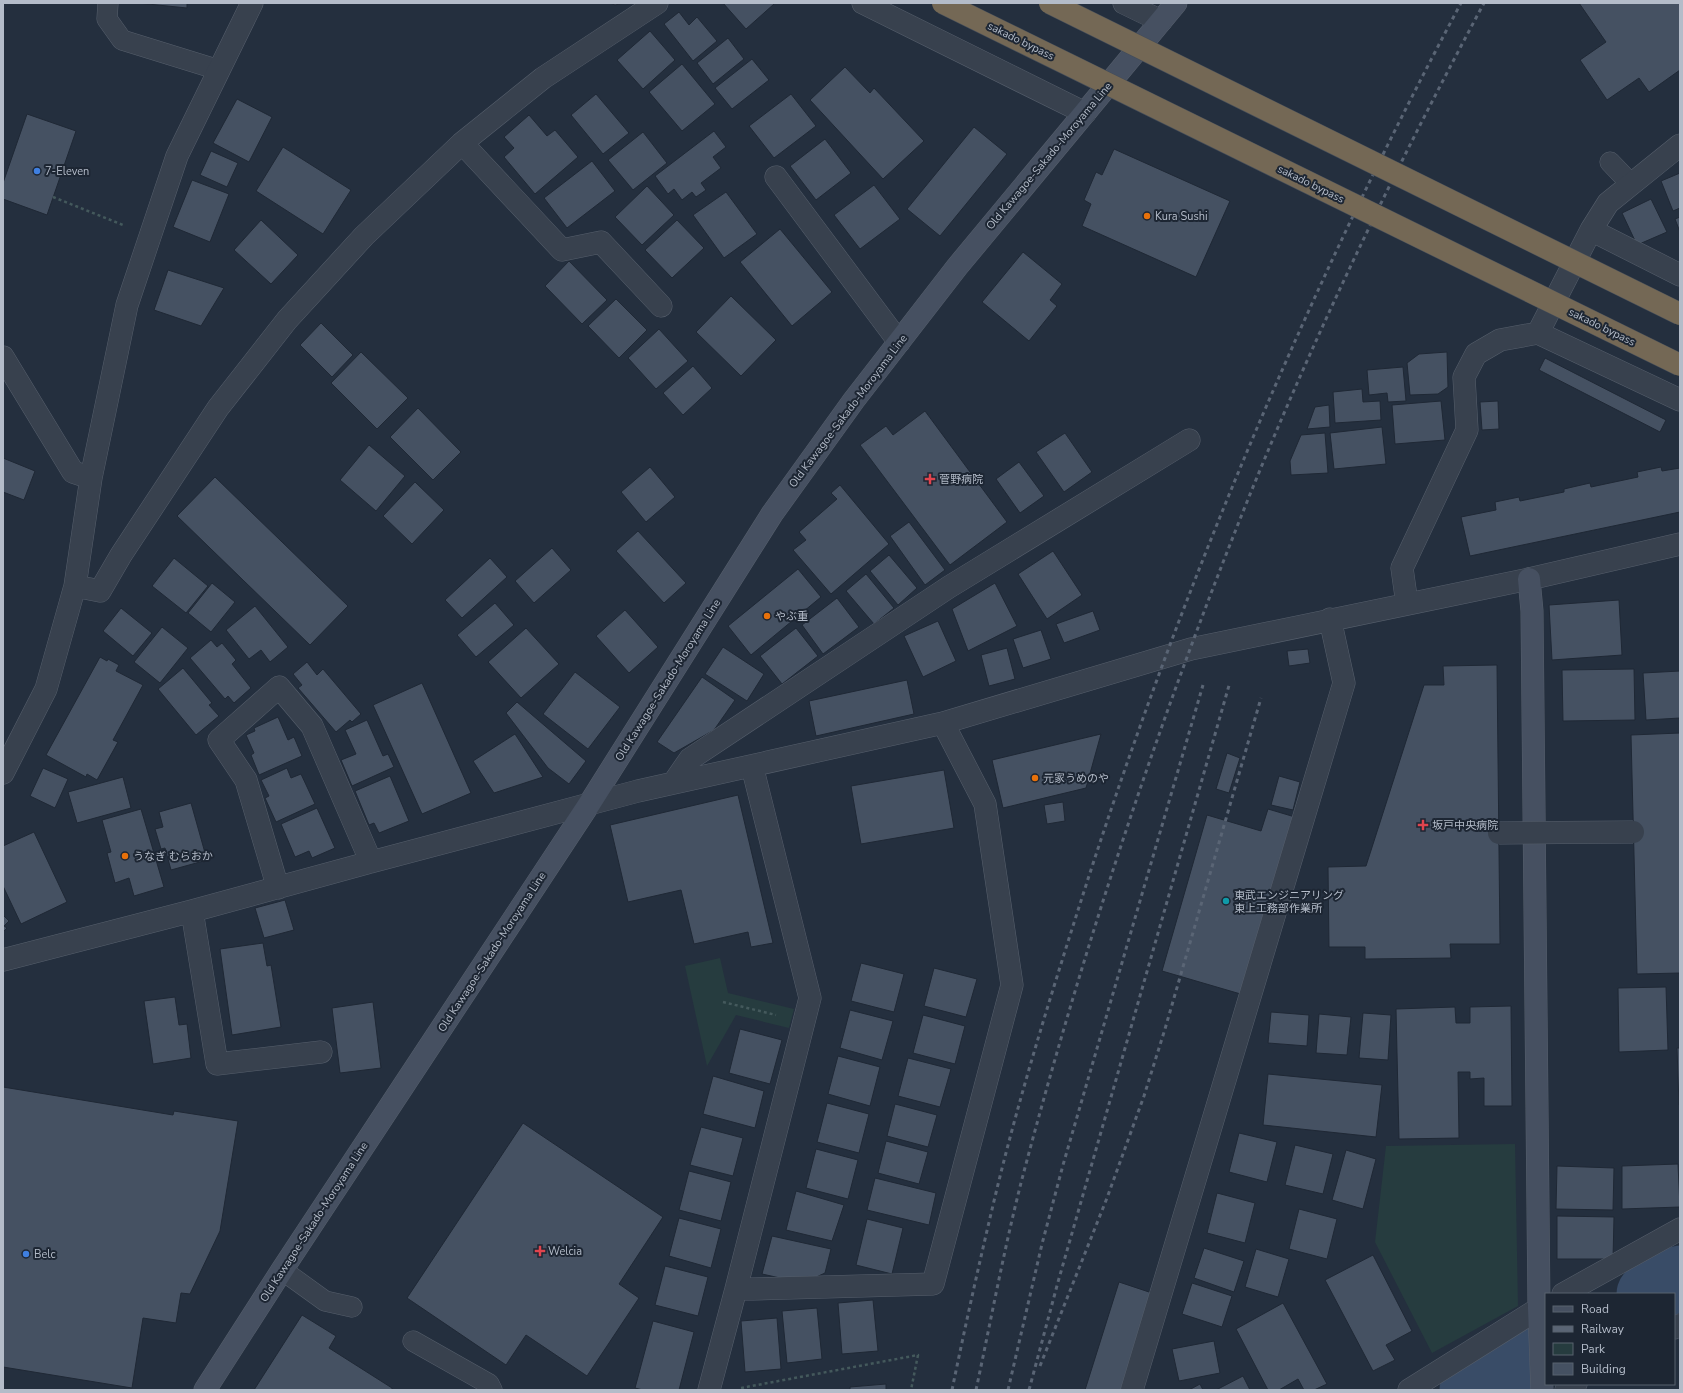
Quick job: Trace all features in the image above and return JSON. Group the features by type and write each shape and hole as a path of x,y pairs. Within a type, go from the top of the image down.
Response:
{"highway":[{"name":"sakado bypass","path":"943,3 1680,365"},
{"path":"1050,3 1680,314"}],"street":[{"path":"3,773 46,689 75,586 92,478 127,305 176,156 252,3"},
{"path":"75,586 100,592 121,556 218,408 287,320 364,236 462,143 543,78 657,3"},
{"path":"863,3 1085,113"},
{"path":"1124,3 1161,21"},
{"name":"Old Kawagoe-Sakado-Moroyama Line","path":"205,1390 282,1270 588,806 772,514 854,400 957,267 1176,3"},
{"path":"462,143 562,250 601,242 661,306"},
{"path":"1538,333 1590,230 1608,203 1680,145"},
{"path":"776,177 899,342"},
{"path":"1590,230 1670,263 1680,275"},
{"path":"1407,604 1402,568 1467,430 1464,377 1476,354 1500,340 1538,333 1680,400"},
{"path":"3,357 73,472 92,478"},
{"path":"674,782 690,759 949,587 1189,440"},
{"path":"3,960 674,782 943,723 1167,656 1330,619 1529,579 1680,544"},
{"path":"1529,579 1532,610 1542,1388"},
{"path":"1132,1390 1344,683 1330,619"},
{"path":"278,888 246,780 219,740 279,687 312,726 371,862"},
{"path":"736,1289 753,1290 933,1284 1012,985 985,804 943,723"},
{"path":"709,1390 810,998 752,766"},
{"path":"1498,833 1633,832"},
{"path":"192,911 218,1064 321,1052"},
{"path":"1566,1293 1680,1229"},
{"path":"1409,1390 1542,1312"}],"lane":[{"path":"108,3 107,19 122,40 219,70"},
{"path":"1610,162 1631,184"},
{"path":"282,1270 325,1301 352,1307"},
{"path":"413,1341 490,1384 492,1390"}],"path":[{"path":"53,197 150,235"},
{"path":"723,1002 804,1021"},
{"path":"738,1389 918,1355 911,1390"}],"green space":[{"path":"720,958 728,993 794,1009 789,1028 736,1015 707,1066 685,966"},
{"path":"1515,1144 1518,1306 1432,1353 1375,1242 1386,1146"}],"building":[{"path":"138,3 187,3 187,8"},
{"path":"610,3 624,3 615,5"},
{"path":"723,3 773,3 774,4 746,29"},
{"path":"1579,3 1680,3 1680,70 1649,92 1639,78 1607,100 1580,60 1606,42"},
{"path":"679,12 689,25 697,17 717,41 693,61 664,24"},
{"path":"650,31 675,60 643,89 617,60"},
{"path":"728,38 744,59 713,84 697,63"},
{"path":"752,59 769,80 732,109 715,88"},
{"path":"682,64 715,104 682,131 649,92"},
{"path":"845,67 870,93 874,88 924,141 883,179 810,100"},
{"path":"596,94 629,133 603,154 571,115"},
{"path":"791,94 816,126 774,158 749,126"},
{"path":"237,99 272,117 249,162 213,143"},
{"path":"27,114 76,131 47,215 3,199 3,183"},
{"path":"529,115 547,136 555,130 578,157 535,194 504,157 514,148 504,137"},
{"path":"974,127 1007,154 940,236 907,209"},
{"path":"714,131 726,147 713,157 721,168 701,183 706,190 696,197 692,192 682,200 674,189 668,194 655,176"},
{"path":"643,132 667,163 633,190 608,160"},
{"path":"825,139 851,173 816,200 790,166"},
{"path":"283,147 351,190 323,234 256,191"},
{"path":"1114,149 1230,201 1196,277 1082,226 1091,204 1084,200 1096,172 1102,175"},
{"path":"211,151 238,163 227,187 200,175"},
{"path":"592,161 615,191 567,228 544,198"},
{"path":"1680,173 1680,208 1673,211 1661,181"},
{"path":"192,180 229,194 210,242 173,227"},
{"path":"874,185 900,219 860,249 834,215"},
{"path":"647,186 674,215 642,245 615,217"},
{"path":"726,192 757,234 724,258 693,215"},
{"path":"1651,199 1667,232 1637,245 1622,213"},
{"path":"1680,217 1680,232 1675,219"},
{"path":"261,220 298,255 271,284 234,250"},
{"path":"677,220 704,248 672,278 645,250"},
{"path":"780,229 832,292 792,326 740,262"},
{"path":"1023,252 1062,284 1050,300 1057,306 1029,341 982,302"},
{"path":"569,261 607,300 582,324 545,286"},
{"path":"168,270 224,288 201,326 154,310"},
{"path":"731,296 776,340 741,376 696,332"},
{"path":"616,299 647,330 619,358 588,326"},
{"path":"321,323 353,355 332,377 300,345"},
{"path":"659,329 688,361 656,389 628,358"},
{"path":"361,352 408,398 377,429 331,383"},
{"path":"1447,352 1448,387 1438,394 1410,395 1407,363 1419,354"},
{"path":"1545,358 1666,420 1660,432 1539,370"},
{"path":"693,366 712,388 683,415 663,393"},
{"path":"1403,367 1406,401 1388,402 1387,393 1369,395 1367,370"},
{"path":"1362,389 1363,402 1380,401 1381,420 1335,423 1333,392"},
{"path":"1441,401 1445,440 1395,444 1392,405"},
{"path":"1498,401 1499,429 1482,430 1480,402"},
{"path":"1329,405 1330,427 1307,429 1315,407"},
{"path":"418,408 461,452 433,480 390,437"},
{"path":"925,411 1007,522 950,565 860,445 886,426 893,435"},
{"path":"1382,427 1386,464 1334,469 1330,433"},
{"path":"1065,433 1092,472 1064,492 1036,452"},
{"path":"1325,433 1328,473 1291,475 1290,461 1301,435"},
{"path":"369,445 405,476 376,511 340,480"},
{"path":"3,458 35,471 24,500 3,492"},
{"path":"1019,462 1044,496 1020,513 996,479"},
{"path":"650,467 675,497 646,522 621,492"},
{"path":"1661,467 1662,471 1680,468 1680,512 1470,556 1461,517 1496,510 1495,502 1519,497 1520,501 1564,492 1564,489 1590,483 1591,487 1638,477 1637,472"},
{"path":"215,477 348,606 310,645 177,516"},
{"path":"415,482 444,510 412,544 383,516"},
{"path":"840,485 889,544 831,594 793,550 806,540 799,532 837,499 831,493"},
{"path":"909,522 945,570 925,585 890,536"},
{"path":"638,531 686,583 664,603 616,551"},
{"path":"552,548 571,570 534,603 515,581"},
{"path":"1053,551 1082,595 1047,619 1018,574"},
{"path":"889,555 917,588 898,605 870,571"},
{"path":"174,558 208,586 186,613 152,586"},
{"path":"490,558 507,577 462,618 445,600"},
{"path":"798,569 821,597 751,655 728,626"},
{"path":"866,574 894,608 874,624 846,591"},
{"path":"212,583 235,602 211,632 188,613"},
{"path":"995,583 1017,626 968,651 952,609"},
{"path":"837,598 859,627 823,654 802,625"},
{"path":"1619,600 1622,655 1552,660 1549,605"},
{"path":"495,603 514,625 476,657 457,635"},
{"path":"255,606 288,647 270,662 261,650 249,659 226,630"},
{"path":"121,608 152,633 133,656 103,631"},
{"path":"625,610 658,647 629,673 596,636"},
{"path":"1093,611 1100,630 1064,643 1056,624"},
{"path":"938,621 956,661 923,677 904,636"},
{"path":"162,627 188,648 160,683 134,662"},
{"path":"526,628 559,664 521,698 488,662"},
{"path":"796,628 818,656 782,684 760,656"},
{"path":"1041,630 1051,659 1023,668 1013,639"},
{"path":"211,640 217,647 222,643 236,660 232,664 251,688 234,703 228,696 225,699 190,658"},
{"path":"723,647 764,674 747,701 705,674"},
{"path":"1007,648 1015,679 989,686 981,655"},
{"path":"1308,649 1310,663 1289,666 1287,651"},
{"path":"100,657 107,661 108,659 119,665 116,671 143,685 113,740 118,742 97,780 87,774 86,777 46,755"},
{"path":"307,662 317,675 323,669 361,714 352,722 350,720 336,732 298,688 302,685 293,674"},
{"path":"1497,665 1500,944 1450,944 1451,958 1365,959 1365,947 1329,947 1328,867 1366,866 1424,685 1444,685 1443,666"},
{"path":"183,668 212,703 209,705 219,716 196,735 158,689"},
{"path":"1634,669 1635,720 1563,721 1562,670"},
{"path":"1680,671 1680,718 1646,720 1643,673"},
{"path":"575,672 620,707 588,749 543,714"},
{"path":"702,677 735,700 714,730 674,753 657,742"},
{"path":"907,680 914,714 816,736 809,701"},
{"path":"422,683 471,793 422,814 373,705"},
{"path":"517,702 586,761 569,784 548,768 506,713"},
{"path":"278,717 288,740 294,737 302,756 259,775 251,755 254,753 246,735 255,731 254,728"},
{"path":"367,720 383,756 388,754 394,767 352,786 341,760 356,754 345,730"},
{"path":"1680,733 1680,973 1637,974 1631,735"},
{"path":"515,734 543,777 494,793 473,761"},
{"path":"1101,734 1086,788 1003,808 992,760"},
{"path":"1227,753 1240,758 1229,793 1216,789"},
{"path":"43,768 68,779 55,808 30,796"},
{"path":"287,768 291,778 301,774 315,804 276,822 265,798 269,796 261,780"},
{"path":"944,770 954,828 861,844 851,786"},
{"path":"390,776 409,821 379,833 374,823 369,825 355,791"},
{"path":"1279,776 1300,782 1293,810 1271,805"},
{"path":"123,777 131,808 77,823 68,792"},
{"path":"738,795 773,943 751,947 748,932 694,944 681,890 628,902 610,825"},
{"path":"1063,802 1065,821 1047,824 1044,805"},
{"path":"191,803 207,860 171,870 165,848 161,849 155,829 163,827 159,812"},
{"path":"317,808 335,848 312,858 309,851 295,857 281,824"},
{"path":"141,809 164,887 134,896 129,878 115,883 107,853 111,852 102,820"},
{"name":"東武エンジニアリング 東上工務部作業所","path":"1268,809 1295,817 1244,995 1162,971 1207,815 1261,831"},
{"path":"34,832 67,902 21,924 3,886 3,846"},
{"path":"285,900 294,930 264,938 255,908"},
{"path":"3,915 9,921 4,926 7,928 3,932"},
{"path":"263,943 267,966 271,965 281,1027 232,1035 220,949"},
{"path":"861,963 904,974 894,1012 851,1001"},
{"path":"934,968 977,979 966,1017 924,1006"},
{"path":"1666,987 1668,1050 1619,1052 1618,988"},
{"path":"175,997 179,1025 187,1024 191,1058 153,1064 144,1001"},
{"path":"373,1002 381,1068 340,1073 332,1008"},
{"path":"1511,1006 1512,1106 1484,1106 1484,1078 1470,1079 1470,1072 1458,1072 1459,1138 1399,1139 1396,1009 1455,1007 1456,1023 1470,1023 1470,1007"},
{"path":"850,1010 893,1021 882,1060 840,1048"},
{"path":"1271,1012 1309,1015 1307,1046 1268,1043"},
{"path":"1363,1013 1391,1015 1388,1060 1359,1058"},
{"path":"1319,1014 1351,1017 1347,1055 1316,1053"},
{"path":"923,1015 965,1026 955,1064 913,1053"},
{"path":"740,1029 782,1040 770,1084 729,1073"},
{"path":"1677,1048 1680,1048 1680,1105 1679,1105"},
{"path":"838,1056 880,1067 870,1106 828,1094"},
{"path":"908,1058 951,1069 940,1107 898,1096"},
{"path":"1268,1074 1382,1085 1376,1137 1263,1125"},
{"path":"713,1076 764,1091 755,1128 703,1114"},
{"path":"3,1087 173,1115 174,1111 238,1121 220,1231 190,1294 181,1293 176,1323 143,1318 132,1388 3,1367"},
{"path":"827,1103 869,1114 859,1153 817,1142"},
{"path":"895,1104 937,1115 928,1147 887,1136"},
{"name":"Welcia","path":"523,1123 663,1217 619,1284 639,1298 587,1376 526,1335 506,1365 407,1298"},
{"path":"701,1127 743,1138 733,1176 690,1165"},
{"path":"1239,1133 1277,1142 1267,1182 1229,1172"},
{"path":"886,1141 928,1152 919,1184 878,1173"},
{"path":"1295,1145 1333,1154 1323,1194 1285,1185"},
{"path":"816,1149 858,1160 848,1199 806,1188"},
{"path":"1346,1150 1376,1159 1363,1209 1332,1200"},
{"path":"1678,1164 1680,1207 1622,1209 1622,1166"},
{"path":"1557,1166 1614,1168 1613,1210 1556,1209"},
{"path":"689,1171 731,1182 721,1221 679,1210"},
{"path":"875,1178 936,1193 929,1225 867,1210"},
{"path":"796,1191 844,1205 832,1241 786,1230"},
{"path":"1217,1193 1255,1203 1245,1243 1207,1233"},
{"path":"1299,1209 1337,1219 1327,1259 1289,1249"},
{"path":"1557,1216 1614,1217 1613,1259 1557,1259"},
{"path":"679,1218 721,1229 711,1268 669,1256"},
{"path":"867,1219 903,1228 892,1274 856,1265"},
{"path":"772,1236 831,1249 825,1273 803,1283 762,1274"},
{"path":"1204,1248 1244,1261 1234,1292 1194,1278"},
{"path":"1256,1249 1289,1259 1278,1297 1245,1287"},
{"path":"1373,1255 1412,1331 1386,1345 1395,1360 1373,1371 1325,1280"},
{"path":"665,1266 708,1277 698,1316 655,1305"},
{"path":"1119,1282 1152,1293 1122,1390 1085,1390"},
{"path":"1192,1283 1232,1296 1222,1327 1182,1314"},
{"path":"873,1300 878,1351 842,1354 838,1303"},
{"path":"1283,1303 1327,1384 1314,1390 1304,1390 1298,1379 1279,1390 1268,1390 1236,1329"},
{"path":"817,1308 822,1359 787,1363 782,1311"},
{"path":"302,1315 336,1336 329,1348 392,1388 392,1390 254,1390"},
{"path":"777,1318 781,1369 745,1372 741,1321"},
{"path":"653,1321 694,1332 679,1390 643,1390 635,1388"},
{"path":"1214,1341 1220,1373 1179,1381 1172,1349"},
{"path":"1243,1376 1250,1390 1216,1390"},
{"path":"886,1384 886,1390 850,1390 850,1387"},
{"path":"1200,1384 1203,1390 1189,1390"}],"waterway":[{"path":"1650,1293 1680,1277"},
{"path":"1471,1390 1545,1350"}],"railway":[{"path":"952,1390 994,1201 1026,1079 1088,879 1126,766 1167,654 1255,433 1303,324 1353,216 1461,3"},
{"path":"976,1390 1009,1232 1044,1098 1067,1018 1117,858 1172,699 1231,542 1318,337 1349,269 1415,135 1484,3"},
{"path":"1029,1390 1058,1282 1230,682"},
{"path":"1008,1390 1042,1244 1063,1165 1203,685"},
{"path":"1040,1366 1107,1198 1144,1096 1165,1029 1261,698"}],"place":[{"name":"7-Eleven","path":"37,171"},
{"name":"Kura Sushi","path":"1147,216"},
{"name":"菅野病院","path":"930,479"},
{"name":"やぶ重","path":"767,616"},
{"name":"元家うめのや","path":"1035,778"},
{"name":"坂戸中央病院","path":"1423,825"},
{"name":"うなぎ むらおか","path":"125,856"},
{"name":"東武エンジニアリング 東上工務部作業所","path":"1226,901"},
{"name":"Welcia","path":"540,1251"},
{"name":"Belc","path":"26,1254"}]}
